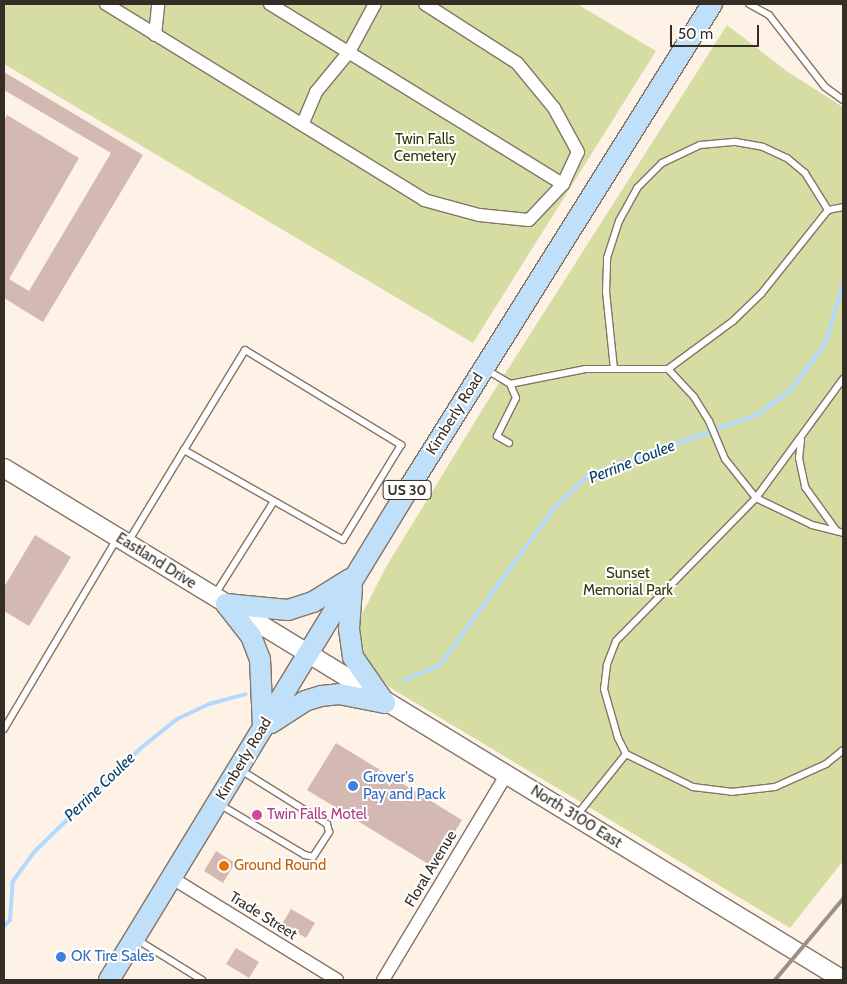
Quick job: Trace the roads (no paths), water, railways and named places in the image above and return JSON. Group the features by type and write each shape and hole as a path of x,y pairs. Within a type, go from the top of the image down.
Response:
{"main road":[{"name":"Kimberly Road","path":"110,980 354,576 712,4"},
{"name":"Eastland Drive","path":"4,468 308,654"},
{"path":"220,600 288,610 313,602 354,576"},
{"path":"354,576 348,607 353,657 385,703"},
{"path":"220,600 251,636 260,659 263,728"},
{"name":"North 3100 East","path":"308,654 385,703 506,774 843,980"},
{"path":"263,728 288,710 321,696 339,694 385,703"}],"street":[{"path":"106,4 303,123 424,200 478,214 530,220 563,184 578,152 554,108 517,63 425,4"},
{"path":"155,34 158,4"},
{"path":"270,4 563,184"},
{"path":"303,123 316,92 349,52 375,4"},
{"name":"Floral Avenue","path":"383,980 506,774"},
{"name":"Trade Street","path":"172,878 337,980"}],"lane":[{"path":"749,4 769,15 824,87 843,100"},
{"path":"614,369 606,292 607,258 619,221 637,188 662,163 700,145 736,142 763,147 787,158 805,173 828,210"},
{"path":"510,384 558,372 668,369 733,321 761,294 828,210 843,207"},
{"path":"4,729 122,540 184,450 246,350 401,445 343,540 184,450"},
{"path":"484,368 510,384 516,398 497,436 509,443"},
{"path":"668,369 694,396 709,421 725,459 756,498 812,525 836,530 843,534"},
{"path":"843,379 801,439 756,498 616,641 607,665 604,689 618,738 626,754 693,787 731,792 775,787 826,764 843,750"},
{"path":"801,439 799,458 805,487 836,530"},
{"path":"220,600 274,501"},
{"path":"575,817 626,754"},
{"path":"218,803 305,856 313,857 329,832 327,824 239,769"},
{"path":"135,939 202,980"}],"waterway":[{"name":"Perrine Coulee","path":"404,680 439,666 555,507 589,475 758,414 790,391 826,342 843,284"},
{"name":"Perrine Coulee","path":"4,926 10,920 13,881 33,853 141,748 177,719 209,704 246,694"}],"railway":[{"path":"775,980 843,899"}],"place":[{"name":"Grover's Pay and Pack","path":"353,786"},
{"name":"Twin Falls Motel","path":"257,815"},
{"name":"Ground Round","path":"224,866"},
{"name":"OK Tire Sales","path":"61,957"}],"park label":[{"name":"Twin Falls Cemetery","path":"425,148"},
{"name":"Sunset Memorial Park","path":"628,582"}]}
